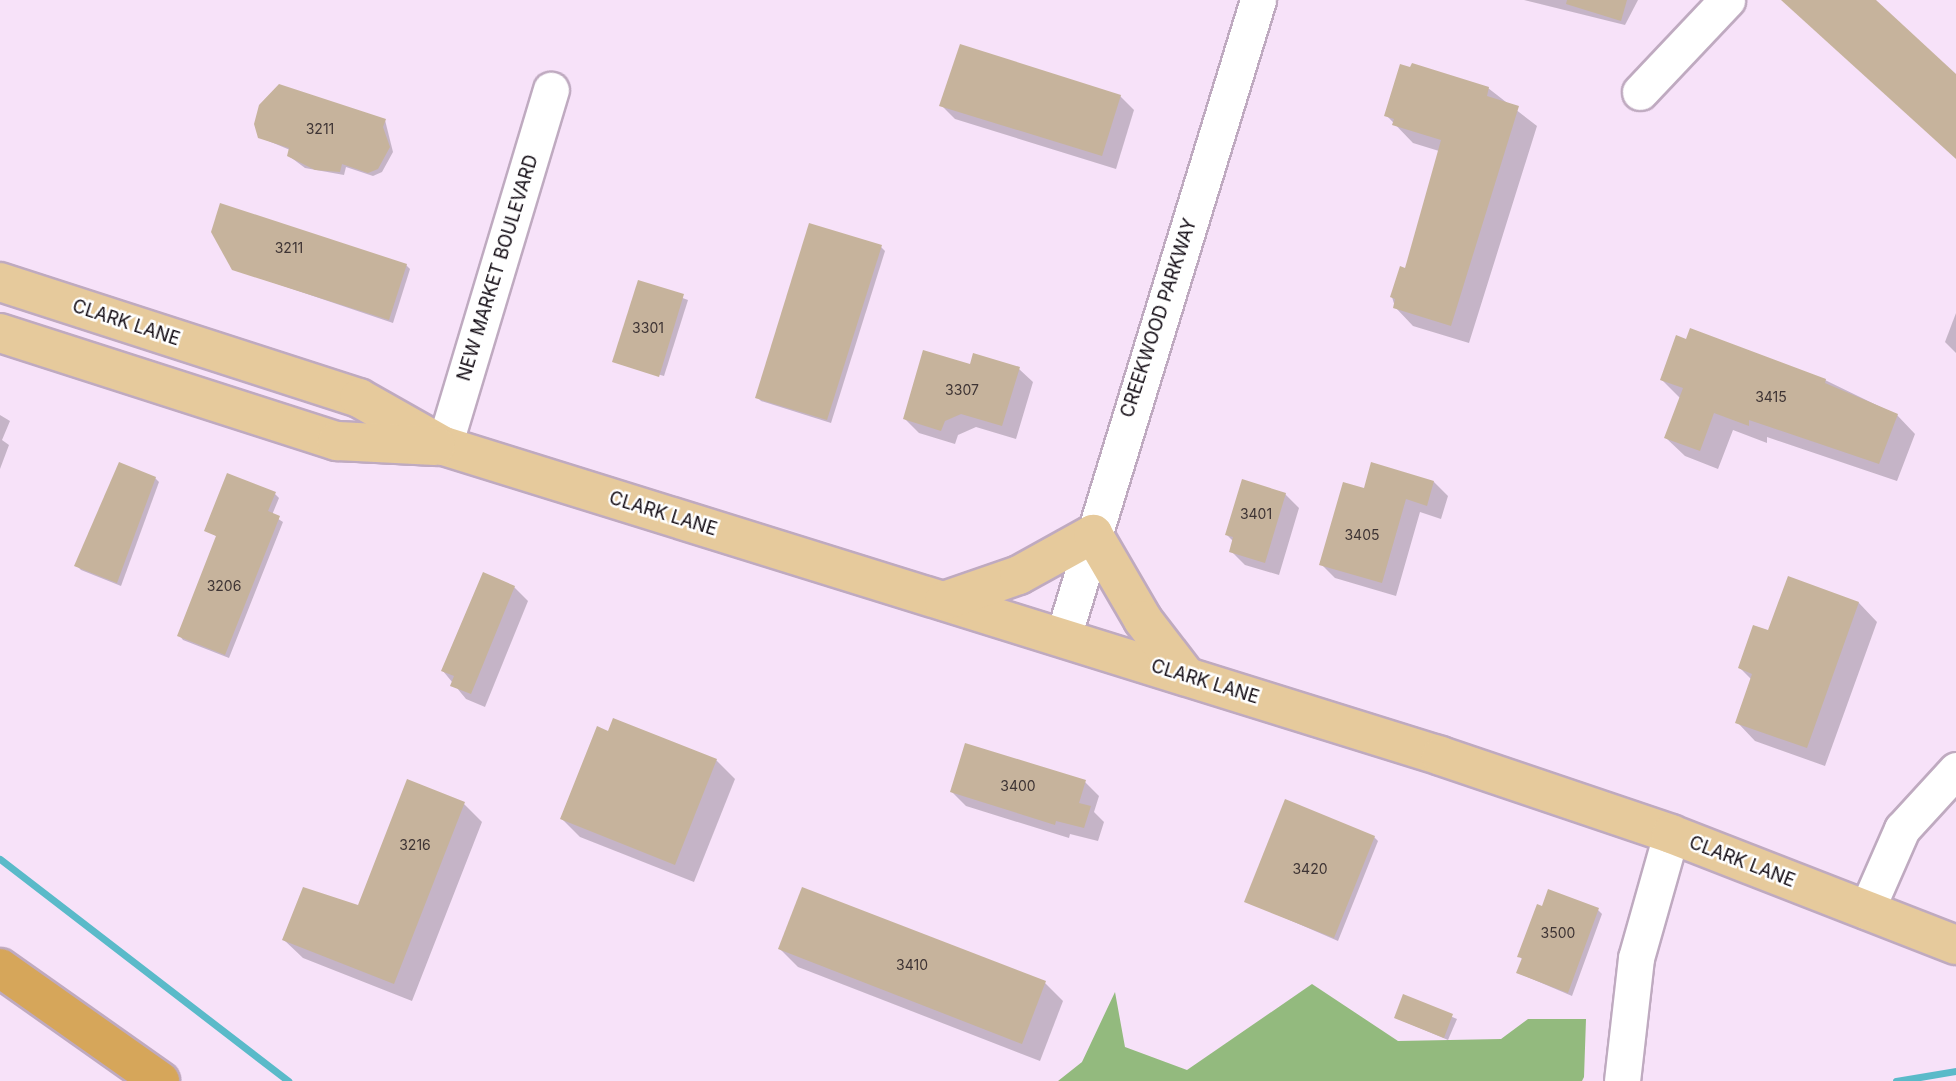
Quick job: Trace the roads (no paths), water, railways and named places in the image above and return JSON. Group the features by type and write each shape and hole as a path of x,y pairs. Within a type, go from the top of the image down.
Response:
{"highway":[{"path":"0,968 160,1081"}],"main road":[{"name":"CLARK LANE","path":"0,282 359,398 444,446 1186,676 1671,834 1956,946"},
{"name":"CLARK LANE","path":"0,333 337,440 444,446"},
{"path":"944,601 1019,575 1093,534 1143,620 1186,676"}],"street":[{"name":"CREEKWOOD PARKWAY","path":"1063,638 1258,0"},
{"path":"1640,92 1727,0"},
{"name":"NEW MARKET BOULEVARD","path":"444,446 551,90"},
{"path":"1866,911 1902,829 1956,770"},
{"path":"1622,1081 1636,958 1671,834"}],"waterway":[{"path":"0,859 288,1081"},
{"path":"1896,1081 1956,1071"}]}
